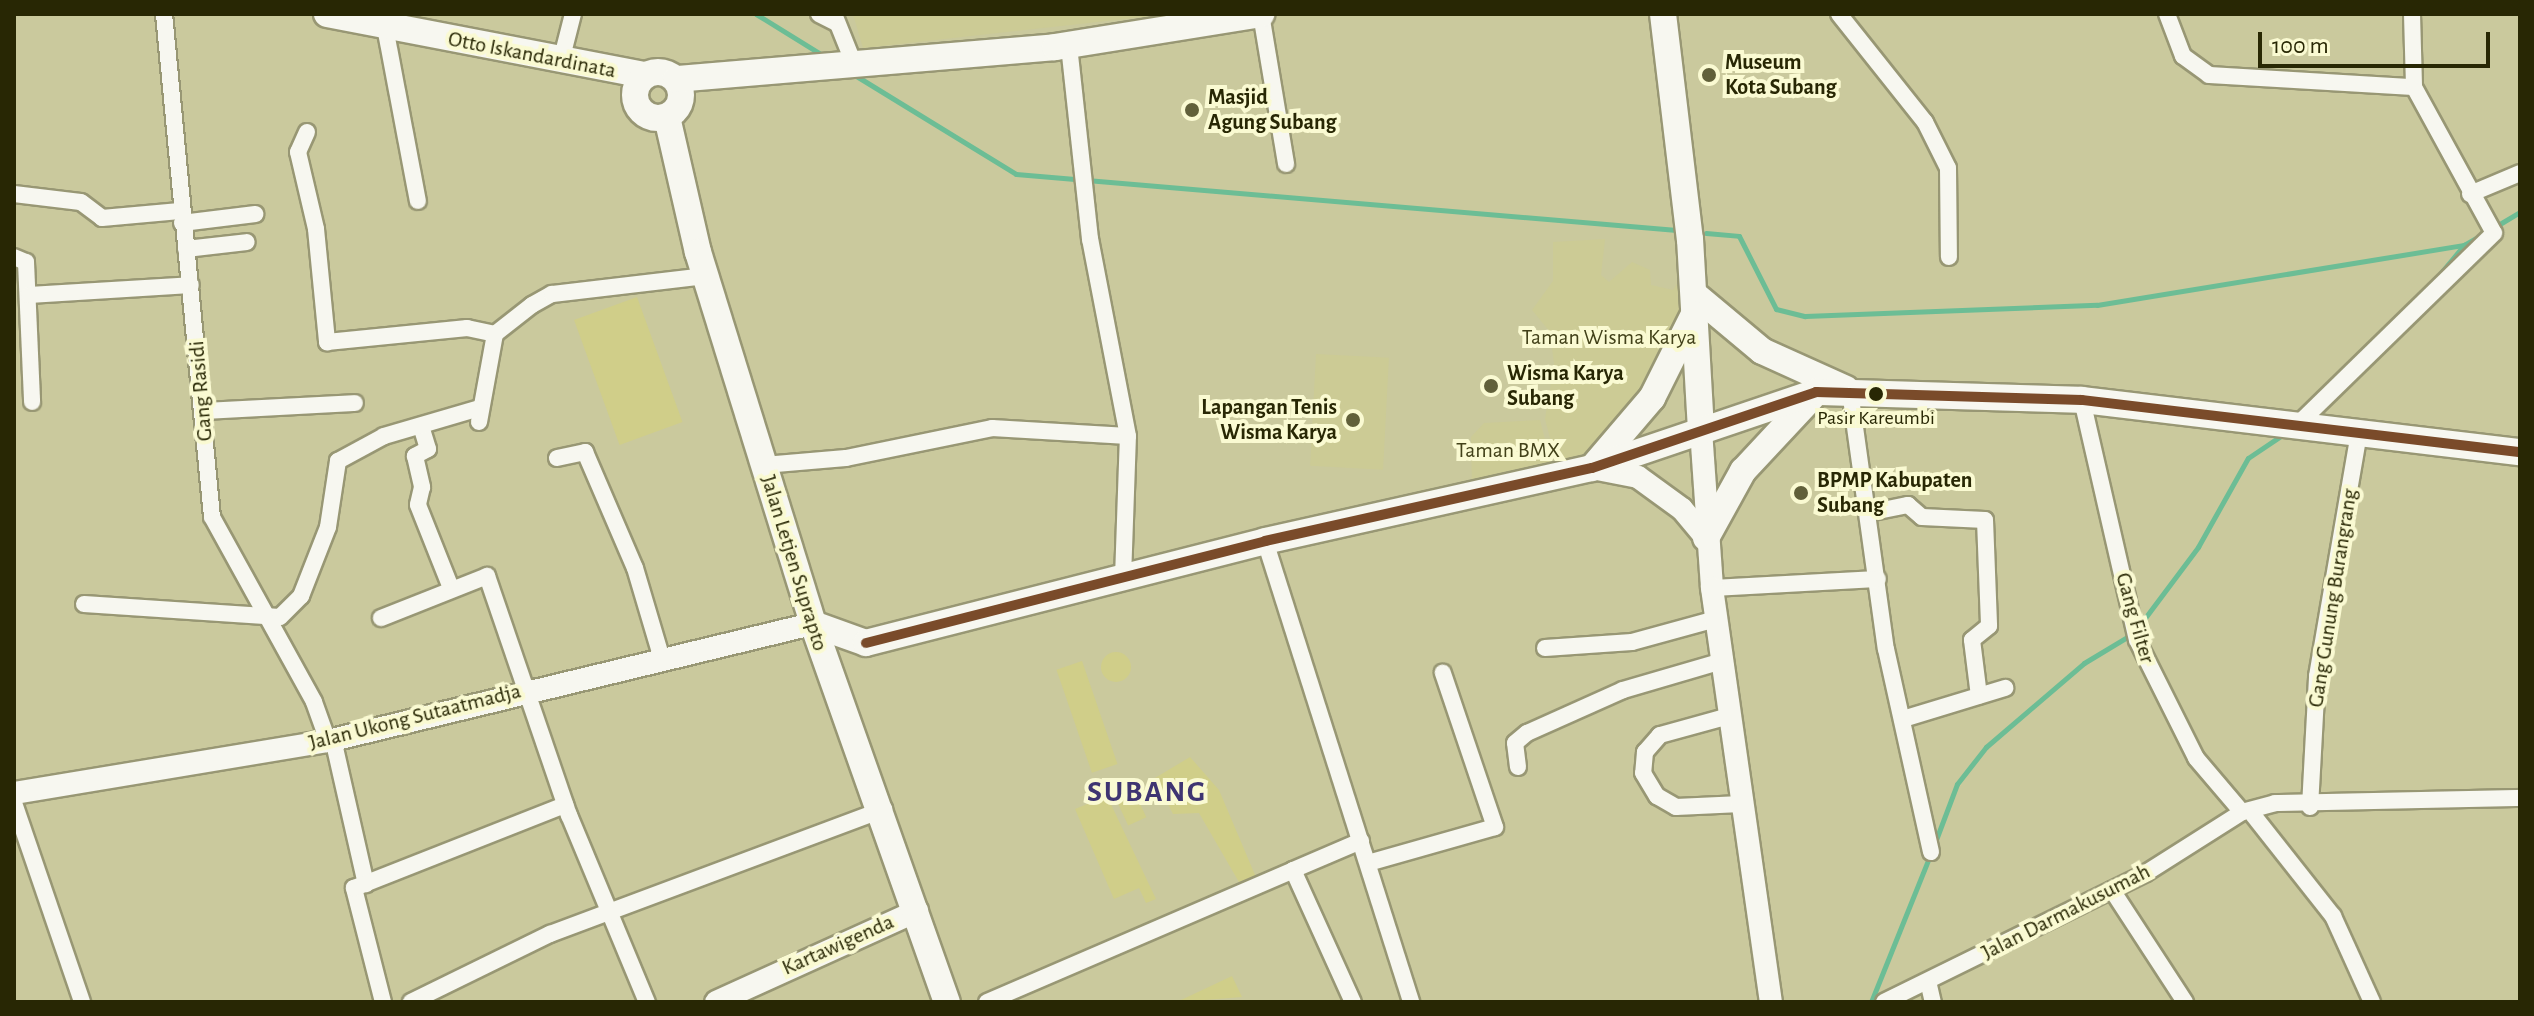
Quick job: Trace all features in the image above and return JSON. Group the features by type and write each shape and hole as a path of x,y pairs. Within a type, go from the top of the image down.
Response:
{"main road":[{"name":"Otto Iskandardinata","path":"327,14 385,27 414,23 561,61 644,75"},
{"path":"676,79 681,101 667,117 645,114 636,102 644,75 664,72 676,79 1069,45 1261,14"},
{"path":"1663,14 1695,303 1706,538 1771,1002"},
{"name":"Jalan Letjen Suprapto","path":"667,117 706,276 813,624 833,683 884,809 947,1002"},
{"path":"1695,303 1762,351 1850,391"},
{"path":"1592,468 1652,398 1695,303"},
{"path":"1706,538 1743,471 1816,392"},
{"path":"813,624 866,643 1265,541 1592,468 1816,392 2082,400 2262,419 2358,438 2520,452"},
{"path":"1592,468 1638,477 1682,509 1706,538"},
{"name":"Jalan Ukong Sutaatmadja","path":"14,793 330,740 526,690 813,624"},
{"path":"833,683 866,643"},
{"name":"Kartawigenda","path":"716,1002 917,911"}],"street":[{"name":"Gang Rasidi","path":"164,14 212,517 270,621 330,740 366,884"},
{"path":"561,61 573,14"},
{"path":"819,14 836,18 854,64"},
{"path":"1261,14 1286,164"},
{"path":"1839,14 1925,122 1948,168 1949,257"},
{"path":"2167,14 2183,56 2209,75 2414,87"},
{"path":"2296,426 2494,233 2472,198 2414,87 2412,14"},
{"path":"385,27 418,201"},
{"path":"1069,45 1088,195 1128,436 1123,578"},
{"path":"307,132 298,152 316,229 327,342 467,328 495,334"},
{"path":"2472,198 2520,173"},
{"path":"14,194 81,202 102,218 255,214"},
{"path":"186,249 247,242"},
{"path":"14,257 26,262 32,402"},
{"path":"84,604 270,621 301,596 328,527 335,465 421,426 480,415 495,334 552,294 706,276"},
{"path":"29,295 191,285"},
{"path":"1850,391 1878,579 1931,852"},
{"name":"Gang Filter","path":"2082,400 2137,640 2196,758 2246,811 2333,916 2372,1002"},
{"path":"203,411 355,403"},
{"path":"421,426 428,449 415,456 422,487 418,505 451,588"},
{"path":"764,465 846,458 992,428 1128,436"},
{"name":"Gang Gunung Burangrang","path":"2310,807 2317,676 2358,438"},
{"path":"557,458 585,452 635,568 662,659"},
{"path":"1868,513 1908,505 1922,517 1985,520 1989,626 1972,640 1979,696"},
{"path":"1265,541 1411,1002"},
{"path":"381,618 487,576 565,805 647,1002"},
{"path":"1712,588 1878,579"},
{"path":"1545,648 1632,642 1716,619"},
{"path":"1518,767 1515,741 1539,727 1623,690 1722,661"},
{"path":"1368,863 1495,827 1443,673"},
{"path":"1903,719 2005,688"},
{"path":"1729,716 1660,735 1645,752 1643,773 1657,796 1676,807 1741,804"},
{"path":"2246,811 2275,803 2310,807 2520,798"},
{"path":"14,803 82,1002"},
{"path":"383,1002 354,888 565,805"},
{"path":"411,1002 609,912 884,809"},
{"name":"Jalan Darmakusumah","path":"1884,1002 2112,890 2246,811"},
{"path":"987,1002 1361,841"},
{"path":"1293,870 1353,1002"},
{"path":"2112,890 2184,1002"},
{"path":"1928,981 1933,1002"}],"shaded area":[{"path":"637,297 682,422 620,445 574,320"},
{"path":"1116,652 1127,656 1131,667 1127,678 1116,682 1105,678 1101,667 1105,656"},
{"path":"1082,661 1117,764 1092,773 1056,670"},
{"path":"1190,757 1219,790 1258,882 1243,889 1199,813 1173,814 1155,778"},
{"path":"1129,780 1146,817 1128,826 1111,788"},
{"path":"1107,796 1156,899 1146,903 1139,888 1114,899 1075,809"},
{"path":"1232,976 1242,997 1179,1001"}],"green space":[{"path":"853,14 1170,14 863,48"},
{"name":"Taman Wisma Karya","path":"1605,239 1601,275 1609,282 1632,262 1650,270 1651,285 1673,290 1684,273 1684,313 1645,394 1589,460 1558,468 1545,419 1554,364 1550,332 1532,310 1553,281 1553,242"},
{"name":"Lapangan Tenis Wisma Karya","path":"1316,354 1389,358 1383,470 1310,466"},
{"name":"Taman BMX","path":"1540,420 1553,471 1472,490 1471,437 1484,423"}],"waterway":[{"path":"756,14 824,56"},
{"path":"853,74 1016,174 1677,230"},
{"path":"2493,228 2520,212"},
{"path":"1706,233 1739,236 1776,309 1805,316 2097,305 2464,245 2485,233"},
{"path":"2434,281 2464,245"},
{"path":"2139,626 2198,547 2248,458 2285,433"},
{"path":"1934,845 1957,784 1986,747 2084,663 2132,634"},
{"path":"1871,1002 1930,855"}],"transit line":[{"path":"866,643 1265,541 1592,468 1816,392 2082,400 2520,452"}],"place":[{"name":"Museum Kota Subang","path":"1709,75"},
{"name":"Masjid Agung Subang","path":"1192,110"},
{"name":"Wisma Karya Subang","path":"1491,386"},
{"name":"Pasir Kareumbi","path":"1876,394"},
{"name":"Lapangan Tenis Wisma Karya","path":"1353,420"},
{"name":"BPMP Kabupaten Subang","path":"1801,493"}],"district":[{"name":"SUBANG","path":"1147,792"}]}
